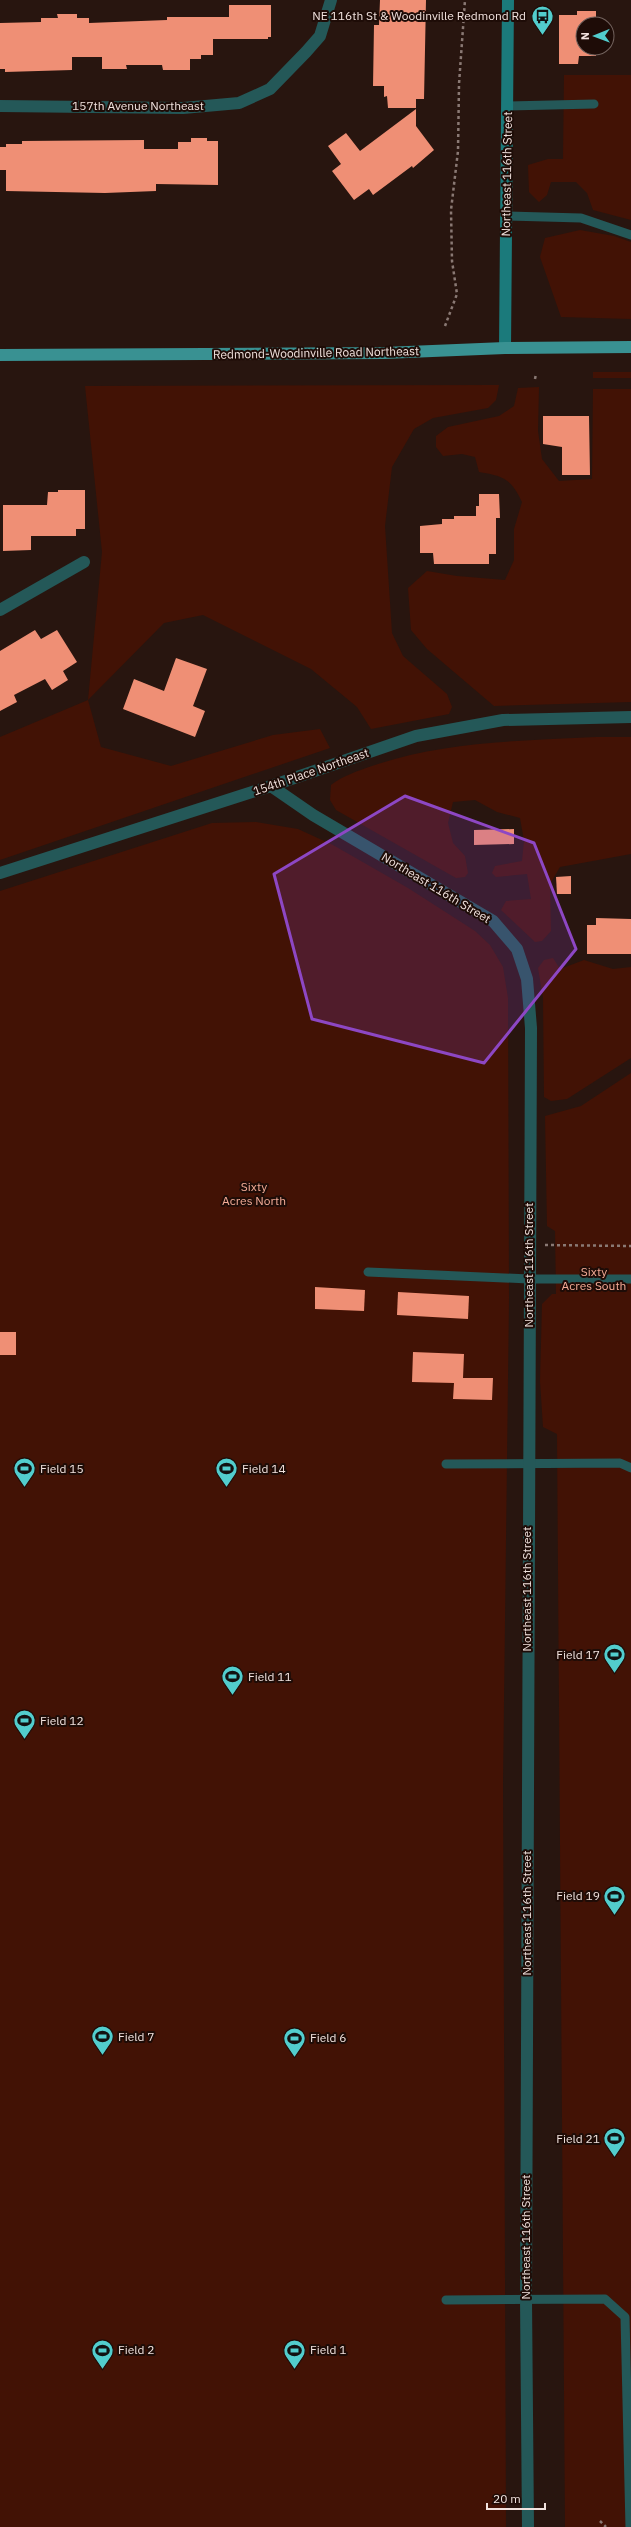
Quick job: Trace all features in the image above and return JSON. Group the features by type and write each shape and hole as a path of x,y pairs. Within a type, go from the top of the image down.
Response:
{"main road":[{"name":"Redmond-Woodinville Road Northeast","path":"0,355 384,353 505,348 631,347"}],"street":[{"name":"157th Avenue Northeast","path":"0,106 183,108 239,103 270,89 306,52 320,36 331,0"},
{"name":"Northeast 116th Street","path":"505,348 508,0"},
{"path":"0,610 84,562"},
{"name":"154th Place Northeast","path":"0,873 271,786 416,736 452,728 503,720 631,717"},
{"name":"Northeast 116th Street","path":"271,786 313,815 493,921 517,949 527,979 531,1028 528,1462 526,2299 528,2527"}],"lane":[{"path":"508,106 594,104"},
{"path":"506,216 581,218 631,236"},
{"path":"368,1272 529,1280 631,1279"},
{"path":"446,1464 528,1462 620,1464 631,1468"},
{"path":"446,2300 605,2299 625,2317 630,2527"}],"path":[{"path":"446,326 457,294 452,261 451,210 458,150 460,70 465,0"},
{"path":"535,379 536,374"},
{"path":"529,1245 631,1246"},
{"path":"600,2521 606,2527"}],"highlighted area":[{"path":"405,796 534,843 576,949 484,1063 312,1019 274,874"}],"green space":[{"path":"564,75 631,75 631,220 593,210 587,193 576,182 551,182 547,195 539,202 529,192 528,165 548,159 563,159"},
{"path":"580,230 614,236 631,242 631,319 561,317 540,257 545,238"},
{"path":"593,372 631,372 631,378 593,378"},
{"path":"499,385 496,400 488,408 433,418 414,429 392,467 385,526 392,633 403,656 447,694 452,707 449,714 371,729 357,707 311,669 203,615 164,623 88,700 102,552 85,386"},
{"path":"539,387 538,431 542,459 559,481 592,479 593,389 631,389 631,702 494,706 427,649 411,630 408,588 427,571 457,576 505,580 514,560 514,529 522,502 514,488 506,480 495,475 479,472 475,457 462,454 443,456 436,447 436,436 448,427 499,416 514,406 518,388"},
{"path":"88,700 101,747 171,766 273,735 320,729 330,748 0,860 0,737"},
{"path":"631,737 631,854 560,867 550,884 551,931 542,941 535,942 501,910 506,901 531,899 527,874 496,877 492,873 495,866 522,861 524,841 520,818 497,812 475,800 453,802 448,823 453,843 465,856 468,873 465,877 456,878 336,810 330,800 331,785 346,776 372,766 427,751 511,741"},
{"name":"Sixty Acres North","path":"256,822 298,829 333,845 408,888 475,931 490,945 503,967 508,998 509,1298 503,1782 506,2527 0,2527 0,891 212,823"},
{"path":"553,958 560,969 584,960 613,969 631,967 631,1058 567,1099 551,1101 544,1097 543,998 538,968 544,960"},
{"name":"Sixty Acres South","path":"631,1073 631,2527 565,2527 557,1434 543,1427 540,1381 542,1304 552,1294 556,1294 555,1231 547,1226 545,1116 581,1106"}],"building":[{"path":"380,0 426,0 424,99 416,99 416,108 388,108 387,96 384,97 384,86 373,86 374,25 379,25"},
{"path":"229,5 271,5 271,37 268,37 268,39 213,39 213,55 201,55 201,59 190,59 190,70 163,70 162,65 126,65 127,69 102,69 102,57 72,57 72,70 5,72 5,69 0,69 0,23 41,22 41,18 58,18 57,14 77,14 77,18 89,18 89,23 167,20 167,17 229,17"},
{"path":"577,11 596,11 596,16 575,16 575,56 579,56 578,64 559,64 559,15 577,15"},
{"path":"416,109 416,126 434,150 413,168 412,166 373,195 369,189 354,200 332,171 341,164 328,146 346,133 360,151"},
{"path":"191,138 207,138 207,141 218,141 218,185 156,184 156,191 105,193 6,191 6,170 0,170 0,147 6,147 6,144 22,144 22,141 144,140 144,149 178,149 178,142 191,142"},
{"path":"543,416 589,416 590,475 562,475 562,447 543,444"},
{"path":"58,490 85,490 85,529 76,529 76,536 31,536 31,550 3,551 3,505 47,505 48,492 58,492"},
{"path":"479,494 499,494 500,518 496,518 496,554 489,554 489,564 434,564 433,553 420,553 420,526 442,524 442,519 454,519 454,516 476,516 476,506 479,506"},
{"path":"35,630 41,639 57,630 77,662 63,671 68,680 52,690 45,679 14,695 17,702 0,711 0,651"},
{"path":"176,658 207,669 193,706 205,711 195,737 123,709 134,679 164,691"},
{"path":"514,829 514,844 474,845 474,830"},
{"path":"571,876 571,894 557,894 556,877"},
{"path":"596,918 631,919 631,954 587,954 587,925 596,925"},
{"path":"315,1287 365,1290 364,1311 315,1309"},
{"path":"398,1292 469,1296 468,1319 397,1315"},
{"path":"0,1332 16,1332 16,1355 0,1355"},
{"path":"413,1352 464,1354 463,1378 493,1378 492,1400 453,1399 454,1383 412,1382"}],"place":[{"name":"NE 116th St & Woodinville Redmond Rd","path":"542,36"},
{"name":"Field 15","path":"24,1488"},
{"name":"Field 14","path":"227,1488"},
{"name":"Field 17","path":"615,1674"},
{"name":"Field 11","path":"232,1696"},
{"name":"Field 12","path":"24,1740"},
{"name":"Field 19","path":"615,1916"},
{"name":"Field 7","path":"102,2056"},
{"name":"Field 6","path":"295,2058"},
{"name":"Field 21","path":"615,2158"},
{"name":"Field 2","path":"102,2370"},
{"name":"Field 1","path":"295,2370"}]}
